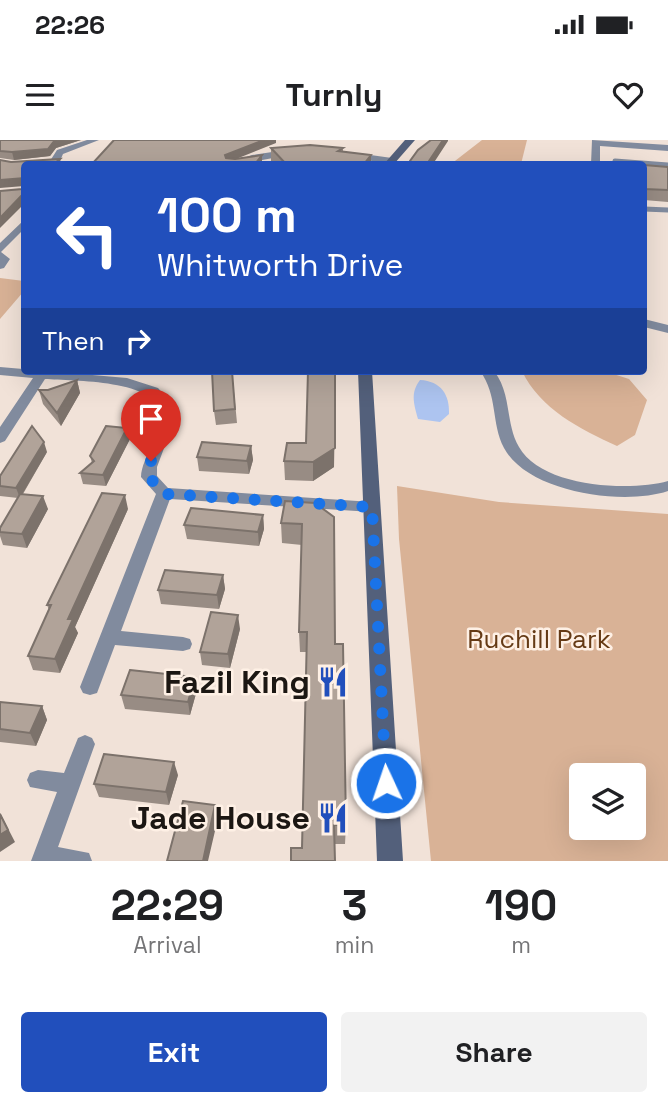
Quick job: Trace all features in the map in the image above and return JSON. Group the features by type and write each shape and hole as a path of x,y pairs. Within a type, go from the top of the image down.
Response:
{"main road":[{"path":"394,161 410,140"},
{"path":"365,375 390,861"}],"street":[{"path":"54,161 60,152 95,140"},
{"path":"594,161 596,141 668,148"},
{"path":"245,161 282,152 303,151"},
{"path":"335,153 381,161"},
{"path":"0,250 21,226"},
{"path":"0,255 5,259 0,265"},
{"path":"647,324 668,329"},
{"path":"0,372 21,373"},
{"path":"0,438 40,375"},
{"path":"52,375 127,382 142,385 158,395 167,408 168,422 149,467 149,477 164,494 372,507"},
{"path":"489,375 496,388 512,448 522,462 545,476 565,483 633,493 660,490 668,486"},
{"path":"90,687 164,494"},
{"path":"110,637 183,644"},
{"path":"81,861 43,859 85,744"},
{"path":"38,780 71,783"}],"lane":[{"path":"647,163 668,165"},
{"path":"647,209 668,211"}],"green space":[{"path":"482,140 527,140 522,161 455,161"},
{"path":"0,278 21,281 21,294 0,319"},
{"path":"524,375 616,375 629,379 647,400 635,435 617,446 562,416 539,396"},
{"name":"Ruchill Park","path":"397,486 499,502 668,514 668,861 431,861 399,539"}],"water":[{"path":"420,380 434,383 446,395 449,414 440,422 418,419 414,394"}],"building":[{"path":"0,140 55,140 48,149 12,152 0,151"},
{"path":"114,140 264,140 225,155 226,158 235,159 262,155 257,161 95,161"},
{"path":"431,140 443,140 429,161 410,161 418,150"},
{"path":"310,145 343,148 338,151 371,155 366,161 283,161 271,148"},
{"path":"0,160 21,161 21,178 0,180"},
{"path":"647,165 668,167 668,190 647,189"},
{"path":"21,189 21,196 0,218 0,191"},
{"path":"212,375 232,375 235,409 214,411"},
{"path":"308,375 335,375 335,448 313,462 284,461 287,443 306,443"},
{"path":"77,380 57,413 39,390 48,390"},
{"path":"32,426 44,442 16,488 0,486 0,476"},
{"path":"106,426 127,428 103,475 80,473 94,461 90,456"},
{"path":"202,442 251,446 247,461 197,457"},
{"path":"102,493 125,495 68,619 73,619 55,659 28,656 51,605 47,605"},
{"path":"20,494 43,496 22,534 0,532 0,528"},
{"path":"285,501 315,503 334,517 335,644 343,644 346,825 334,825 335,861 291,861 291,848 302,848 307,632 299,632 302,524 281,523"},
{"path":"191,508 263,515 258,532 184,525"},
{"path":"165,570 223,575 217,595 158,590"},
{"path":"211,612 238,615 228,654 200,652"},
{"path":"130,670 195,677 188,702 121,695"},
{"path":"0,702 42,706 30,733 0,729"},
{"path":"104,754 174,762 166,792 94,784"},
{"path":"183,801 215,805 203,861 167,861"},
{"path":"0,814 8,830 0,835"}],"place":[{"name":"Fazil King","path":"333,682"},
{"name":"Jade House","path":"333,818"}],"route":[{"path":"151,461 149,477 164,494 372,507 386,783"}]}
